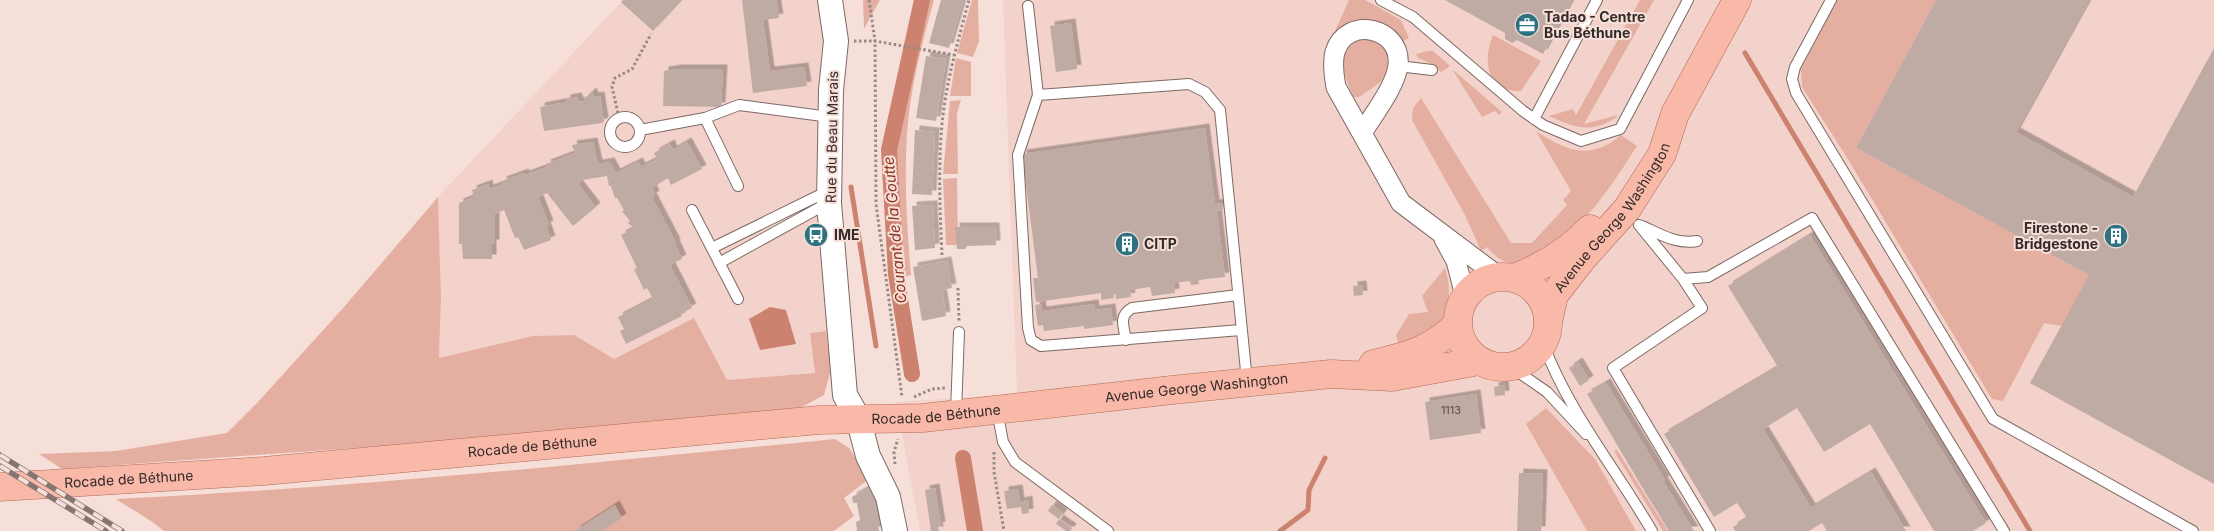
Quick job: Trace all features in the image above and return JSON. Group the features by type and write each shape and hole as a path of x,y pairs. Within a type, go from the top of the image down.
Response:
{"main road":[{"name":"Avenue George Washington","path":"1546,332 1554,295 1582,259 1633,217 1662,154 1675,114 1737,0"},
{"name":"Avenue George Washington","path":"1506,277 1533,270 1556,258 1588,232 1620,194 1656,132 1675,114"},
{"path":"1506,277 1528,284 1539,294 1546,307 1546,332 1530,358 1511,367 1492,366 1479,361 1465,347 1460,336 1458,324 1458,314 1465,296 1474,286 1485,280 1506,277"},
{"name":"Avenue George Washington","path":"1331,374 1423,351 1442,339 1458,324"},
{"name":"Avenue George Washington","path":"1063,402 1331,374 1392,377 1479,361"},
{"name":"Rocade de Béthune","path":"0,487 264,471 503,448 858,418 923,418 1063,402"}],"street":[{"name":"Rue du Beau Marais","path":"830,0 836,41 830,117 829,196 845,395 858,418 868,456 888,497 895,531"},
{"path":"1362,133 1394,79 1398,66 1395,44 1386,35 1378,31 1357,29 1340,41 1335,53 1334,72 1336,87 1362,133 1402,202 1439,232 1506,277"},
{"path":"1439,232 1456,261 1465,296"}],"lane":[{"path":"1380,0 1413,17 1543,125 1581,141 1620,129 1688,0"},
{"path":"1534,118 1597,0"},
{"path":"1831,0 1795,67 1792,79 1796,93 1993,419 2193,531"},
{"path":"1028,6 1038,95 1018,155 1028,328 1031,340 1041,346 1241,330"},
{"path":"1398,66 1432,70"},
{"path":"1038,95 1188,84 1205,92 1220,110 1247,382"},
{"path":"640,130 705,118 740,105 830,117"},
{"path":"619,118 634,119 640,130 638,140 631,146 626,147 616,144 612,140 610,130 614,122 619,118"},
{"path":"705,118 738,186"},
{"path":"712,248 829,196"},
{"path":"719,263 829,196"},
{"path":"692,210 738,299"},
{"path":"1633,217 1674,241 1686,243 1697,241"},
{"path":"1633,217 1683,279 1702,308 1613,368 1710,531"},
{"path":"1683,279 1708,278 1812,218 2003,531"},
{"path":"1126,340 1122,318 1125,312 1132,308 1238,295"},
{"path":"956,413 958,332"},
{"path":"1546,332 1551,364 1597,444 1652,531"},
{"path":"1511,367 1547,392 1597,444"},
{"path":"997,409 1004,442 1015,462 1108,531"}],"path":[{"path":"868,0 876,40 876,204 905,418"},
{"path":"942,255 939,199 942,124 954,55 969,0"},
{"path":"619,118 612,87 615,78 632,70 651,34"},
{"path":"836,41 876,40 954,55"},
{"path":"958,288 958,332"},
{"path":"1004,442 994,450 994,472 1004,531"}],"shaded area":[{"path":"623,0 830,0 840,329 810,333 815,373 726,380 694,318 614,359 574,335 532,336 439,358 441,299 438,197"},
{"path":"863,0 880,0 864,29"},
{"path":"924,0 934,0 917,66 909,117 906,187 911,275 903,277 896,177 898,127"},
{"path":"972,0 978,0 979,41 973,57 957,53"},
{"path":"1003,0 2214,0 2214,531 920,531 896,402 1017,394"},
{"path":"1349,0 1365,0 1401,20 1409,38 1403,41 1385,26 1370,20 1354,22 1333,35"},
{"path":"1640,0 1654,0 1584,124 1619,115 1601,125 1584,128 1567,124 1549,116 1573,109 1576,115"},
{"path":"1837,0 1936,0 1856,148 2089,275 2062,326 2044,323 2003,401 1992,399 1846,156 1802,87 1801,69"},
{"path":"1493,35 1541,61 1521,91 1510,90 1501,86 1494,81 1490,73 1488,55"},
{"path":"1367,38 1383,44 1388,54 1389,70 1386,76 1375,86 1359,97 1354,97 1344,70 1345,54 1349,47"},
{"path":"1433,51 1450,66 1441,72 1432,64 1418,58 1416,54"},
{"path":"956,58 971,62 971,96 950,96"},
{"path":"1452,69 1502,112 1499,115 1495,111 1482,117"},
{"path":"1421,98 1511,243 1532,243 1567,205 1563,200 1571,191 1536,131 1558,144 1578,150 1599,148 1621,135 1637,146 1606,192 1583,220 1570,232 1556,244 1527,262 1522,264 1510,263 1497,257 1487,247 1481,251 1465,215 1412,120 1413,108"},
{"path":"961,100 957,113 958,174 943,174 950,101"},
{"path":"957,178 958,245 946,245 943,179"},
{"path":"438,197 441,299 439,358 532,336 574,335 614,359 694,318 727,380 815,373 810,333 826,331 831,369 824,395 802,407 751,415 576,432 62,469 39,454 116,451 227,433 258,402 344,307"},
{"path":"1445,268 1449,294 1443,321 1429,336 1399,346 1396,335 1409,314 1428,312 1422,296"},
{"path":"770,307 786,310 796,344 760,350 749,319"},
{"path":"1546,408 1595,459 1636,531 1587,531 1526,424"},
{"path":"835,439 849,448 869,479 844,498 854,516 834,531 164,531 116,499 386,481"},
{"path":"1617,450 1668,531 1663,531 1614,451"}],"building":[{"path":"623,0 682,0 653,31 621,2"},
{"path":"742,0 776,0 779,18 763,20 770,71 804,67 807,86 753,93"},
{"path":"941,0 963,0 949,48 929,43"},
{"path":"1445,0 1572,0 1543,54 1517,40 1512,43 1505,39 1505,33"},
{"name":"Firestone - Bridgestone","path":"1936,0 2089,0 2016,132 2133,197 2214,48 2214,484 2030,383 2089,275 1856,148"},
{"path":"1071,23 1077,69 1056,72 1050,26"},
{"path":"926,56 946,59 936,121 916,118"},
{"path":"678,69 723,69 721,107 663,106 664,71"},
{"path":"592,92 594,97 600,96 604,121 602,123 544,131 540,107 566,102 566,99 577,97 579,102 584,101"},
{"name":"CITP","path":"1205,128 1215,204 1222,203 1223,210 1217,211 1225,277 1198,280 1199,284 1191,285 1190,281 1174,283 1175,293 1152,296 1150,287 1130,290 1131,297 1116,299 1115,291 1113,292 1114,298 1101,300 1101,293 1036,302 1033,278 1038,278 1022,154"},
{"path":"915,130 935,132 932,195 912,194"},
{"path":"593,142 598,164 610,162 616,173 638,162 641,167 657,159 654,153 670,144 673,150 687,142 702,169 671,185 668,178 652,188 655,195 652,197 676,243 682,259 670,265 692,308 681,313 682,316 626,344 620,331 624,329 618,317 653,299 647,288 644,290 634,269 637,268 621,235 634,228 628,223 630,221 622,211 624,210 617,198 615,198 611,186 609,186 607,176 582,180 578,184 596,207 573,226 547,193 538,197 549,225 546,226 551,240 524,250 518,237 515,238 504,210 495,214 495,244 492,244 492,259 463,259 462,244 459,244 459,203 474,197 472,190 488,184 489,189 503,184 502,181 547,167 546,164 575,153 572,145"},
{"path":"933,205 935,248 915,250 912,206"},
{"path":"955,227 995,227 996,245 967,246 965,249 957,249"},
{"path":"1810,235 1986,523 1973,531 1934,531 1870,424 1824,452 1797,408 1763,429 1811,508 1871,472 1906,531 1827,531 1822,523 1809,531 1735,531 1733,527 1747,518 1737,503 1714,517 1664,434 1778,367 1728,286"},
{"path":"947,261 952,288 942,290 946,316 922,321 913,267"},
{"path":"1362,285 1363,295 1354,296 1353,286"},
{"path":"1041,304 1042,311 1094,304 1095,310 1111,308 1113,325 1084,329 1084,326 1044,331 1043,325 1038,326 1035,305"},
{"path":"1578,362 1589,380 1580,386 1569,368"},
{"path":"1606,383 1694,531 1669,531 1645,492 1587,394"},
{"path":"1504,385 1505,395 1495,396 1494,387"},
{"path":"1476,394 1481,433 1430,440 1425,402"},
{"path":"1519,473 1543,474 1541,531 1517,531"},
{"path":"872,486 879,531 857,531 856,522 860,520 857,503 853,503 852,497"},
{"path":"935,488 941,526 938,527 939,531 931,531 925,490"},
{"path":"1018,489 1020,502 1028,500 1029,513 1022,514 1021,507 1007,509 1004,491"},
{"path":"615,505 622,518 602,531 575,531"},
{"path":"1052,505 1063,513 1059,519 1048,511"},
{"path":"1059,519 1072,528 1070,531 1066,531 1056,524"}],"waterway":[{"name":"Courant de la Goutte","path":"912,374 896,274 889,150 922,0"},
{"path":"1745,53 2030,531"},
{"path":"851,187 876,346"},
{"name":"Courant de la Goutte","path":"963,458 975,531"},
{"path":"1280,531 1308,510 1309,490 1325,458"}],"railway":[{"path":"0,455 122,531"},
{"path":"0,466 106,531"}],"place":[{"name":"Tadao - Centre Bus Béthune","path":"1527,25"},
{"name":"IME","path":"816,235"},
{"name":"Firestone - Bridgestone","path":"2116,236"},
{"name":"CITP","path":"1127,244"}]}
